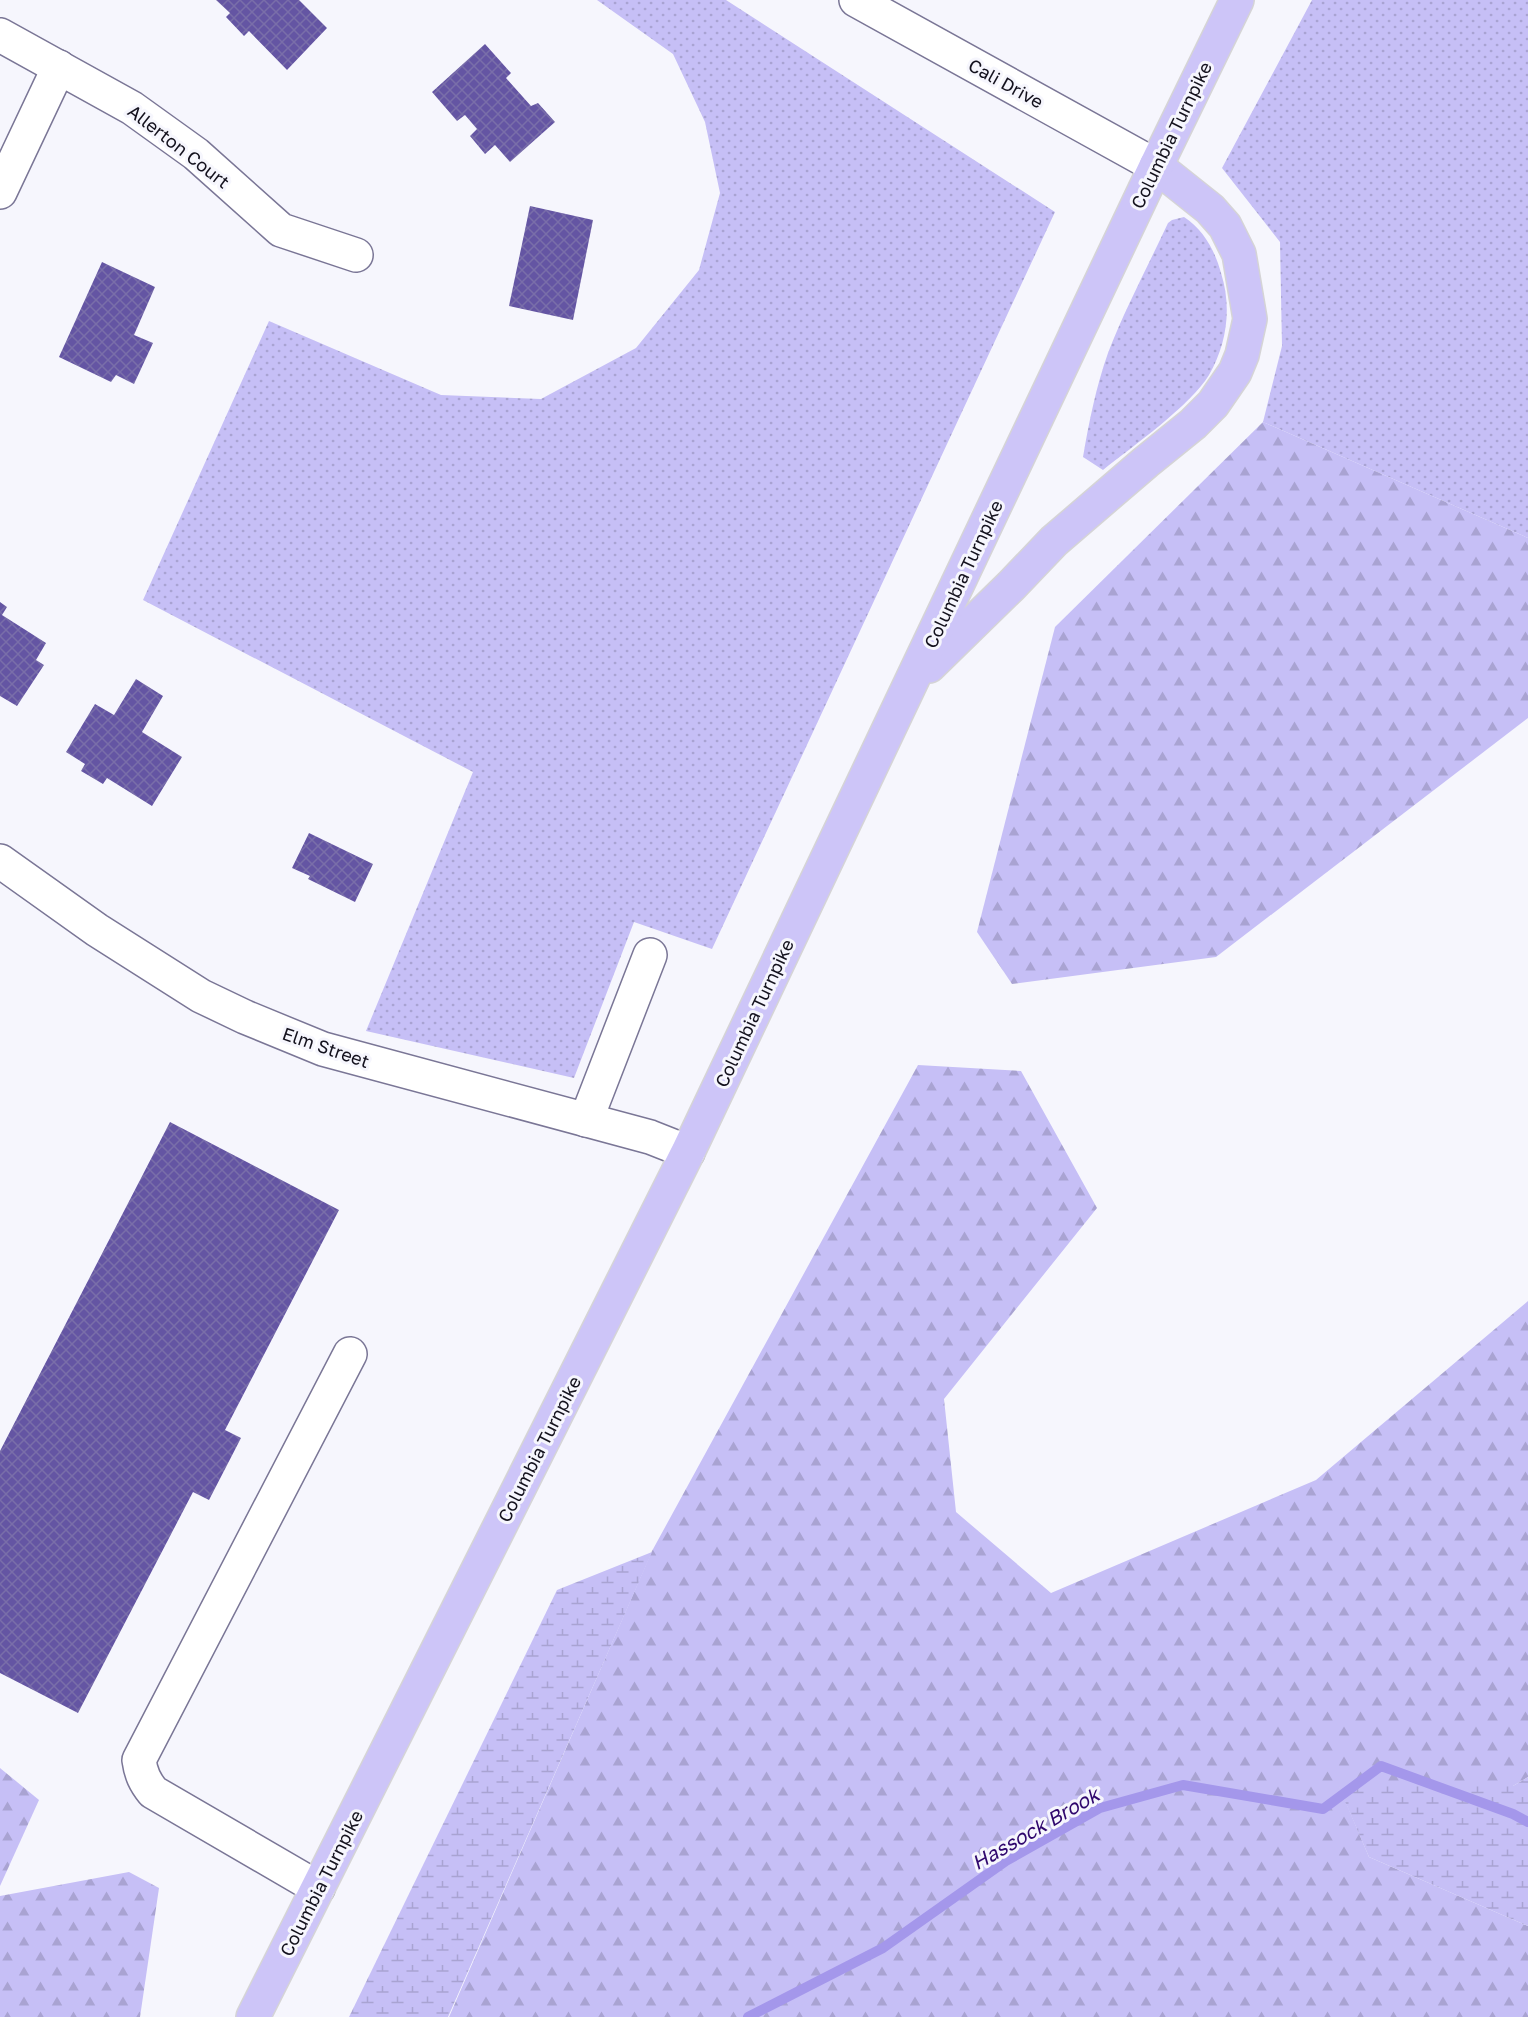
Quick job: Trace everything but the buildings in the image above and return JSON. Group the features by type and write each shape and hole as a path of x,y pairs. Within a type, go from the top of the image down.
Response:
{"main road":[{"name":"Columbia Turnpike","path":"254,2017 688,1152 1237,0"},
{"path":"913,681 1054,541 1193,424 1213,404 1235,372 1242,355 1250,319 1239,255 1225,226 1210,209 1156,166"}],"street":[{"name":"Cali Drive","path":"856,0 1156,166"},
{"name":"Allerton Court","path":"0,34 132,108 196,154 281,230 356,255"},
{"path":"0,192 59,67"},
{"name":"Elm Street","path":"0,861 116,942 201,996 245,1017 323,1049 650,1137 688,1152"},
{"path":"586,1120 650,956"},
{"path":"318,1888 153,1792 140,1772 140,1760 350,1354"}],"green space":[{"path":"597,0 726,0 1055,212 712,949 634,922 574,1078 366,1031 473,772 143,600 269,321 441,395 541,399 636,348 699,270 720,193 705,122 673,54"},
{"path":"1312,0 1528,0 1528,538 1263,422 1282,346 1280,242 1222,168"},
{"path":"1184,217 1208,242 1221,273 1227,312 1220,351 1209,375 1189,400 1103,470 1083,457 1093,405 1108,353 1168,223"},
{"path":"1263,422 1528,538 1528,718 1216,957 1012,984 977,932 1055,627"},
{"path":"918,1065 1021,1071 1097,1208 944,1399 956,1512 1051,1593 1316,1480 1528,1301 1528,1777 1513,1786 1339,1786 1369,1857 1528,1926 1528,2017 449,2017 652,1551"},
{"path":"652,1552 448,2017 349,2017 557,1590"},
{"path":"0,1768 39,1800 0,1886"},
{"path":"1528,1777 1528,1926 1369,1857 1338,1785 1513,1786"},
{"path":"129,1872 159,1888 140,2017 0,2017 0,1896"}],"waterway":[{"name":"Hassock Brook","path":"748,2017 883,1948 1006,1861 1100,1808 1183,1785 1323,1809 1381,1766 1513,1814 1528,1822"}]}
